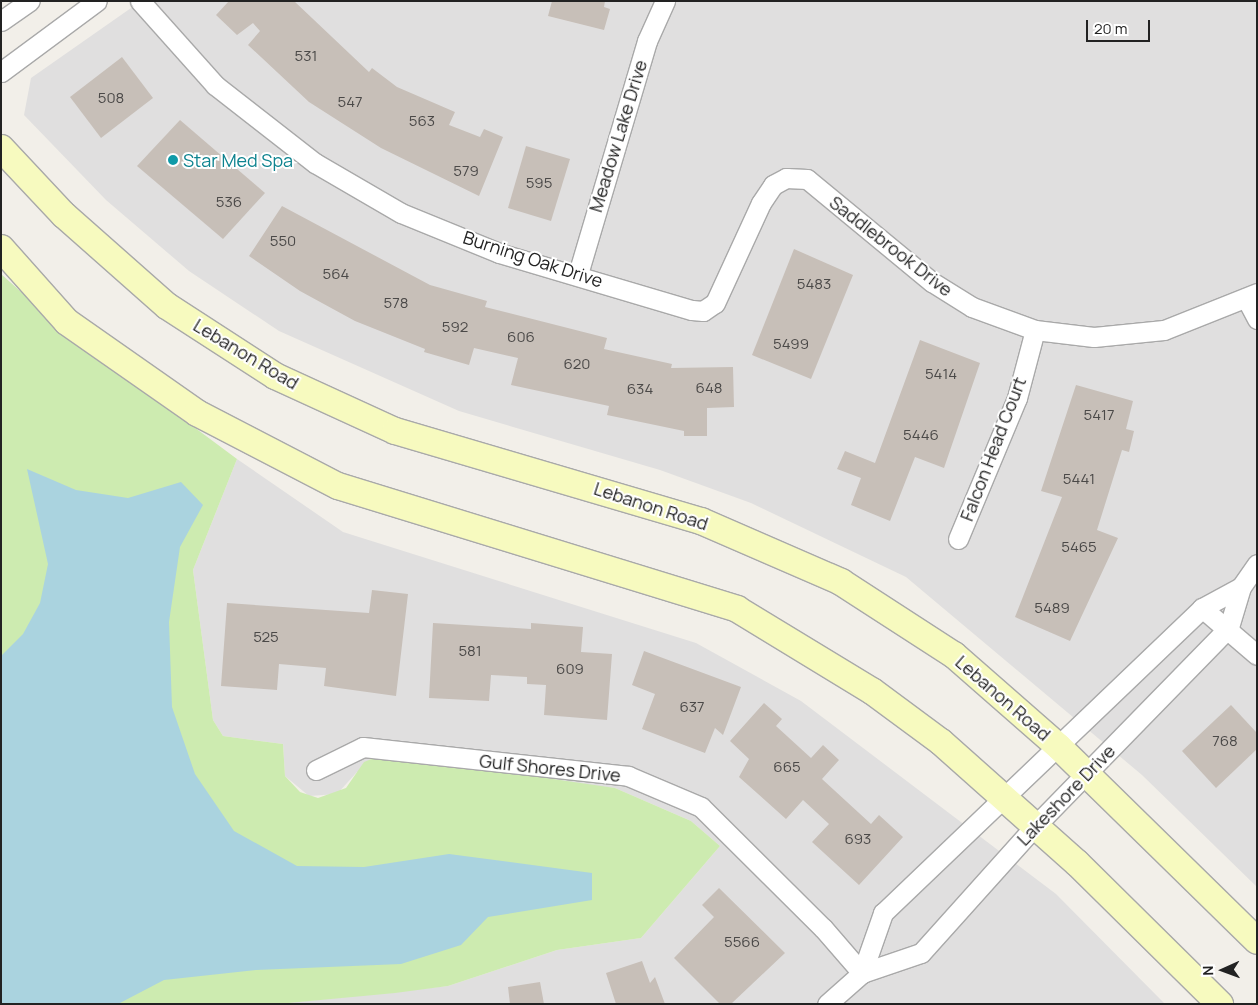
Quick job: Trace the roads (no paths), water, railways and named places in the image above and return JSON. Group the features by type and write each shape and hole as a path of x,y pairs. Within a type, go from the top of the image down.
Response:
{"main road":[{"name":"Lebanon Road","path":"1,148 64,215 167,306 275,376 395,431 701,521 841,582 954,654 1059,747 1257,941"},
{"path":"1,248 67,322 197,413 338,486 737,609 872,691 941,742 1006,799 1220,1004"}],"street":[{"path":"1,21 30,1"},
{"path":"1,72 97,1"},
{"name":"Burning Oak Drive","path":"140,1 215,85 315,163 401,213 499,253 703,311"},
{"name":"Meadow Lake Drive","path":"578,274 644,50 665,1"},
{"name":"Saddlebrook Drive","path":"703,311 715,303 773,185 786,178 807,180 932,282 972,306 1035,330 1094,338 1164,330 1251,296"},
{"path":"1251,296 1257,319"},
{"name":"Falcon Head Court","path":"958,539 1017,398 1035,330"},
{"name":"Lakeshore Drive","path":"827,1004 862,973 921,954 1035,826 1229,627 1241,587 1257,564"},
{"name":"Lakeshore Drive","path":"862,973 883,913 1006,799 1202,608 1241,587"},
{"path":"1202,608 1229,627 1257,655"},
{"name":"Gulf Shores Drive","path":"316,770 363,747 628,776 701,808 862,973"}],"water":[{"path":"27,469 76,490 128,498 181,482 203,505 180,547 169,622 172,707 195,774 234,831 297,866 364,867 449,854 592,873 592,900 488,917 461,945 401,964 256,970 164,980 118,1004 1,1004 1,656 23,634 40,603 48,564"}],"place":[{"name":"Star Med Spa","path":"173,160"}]}
